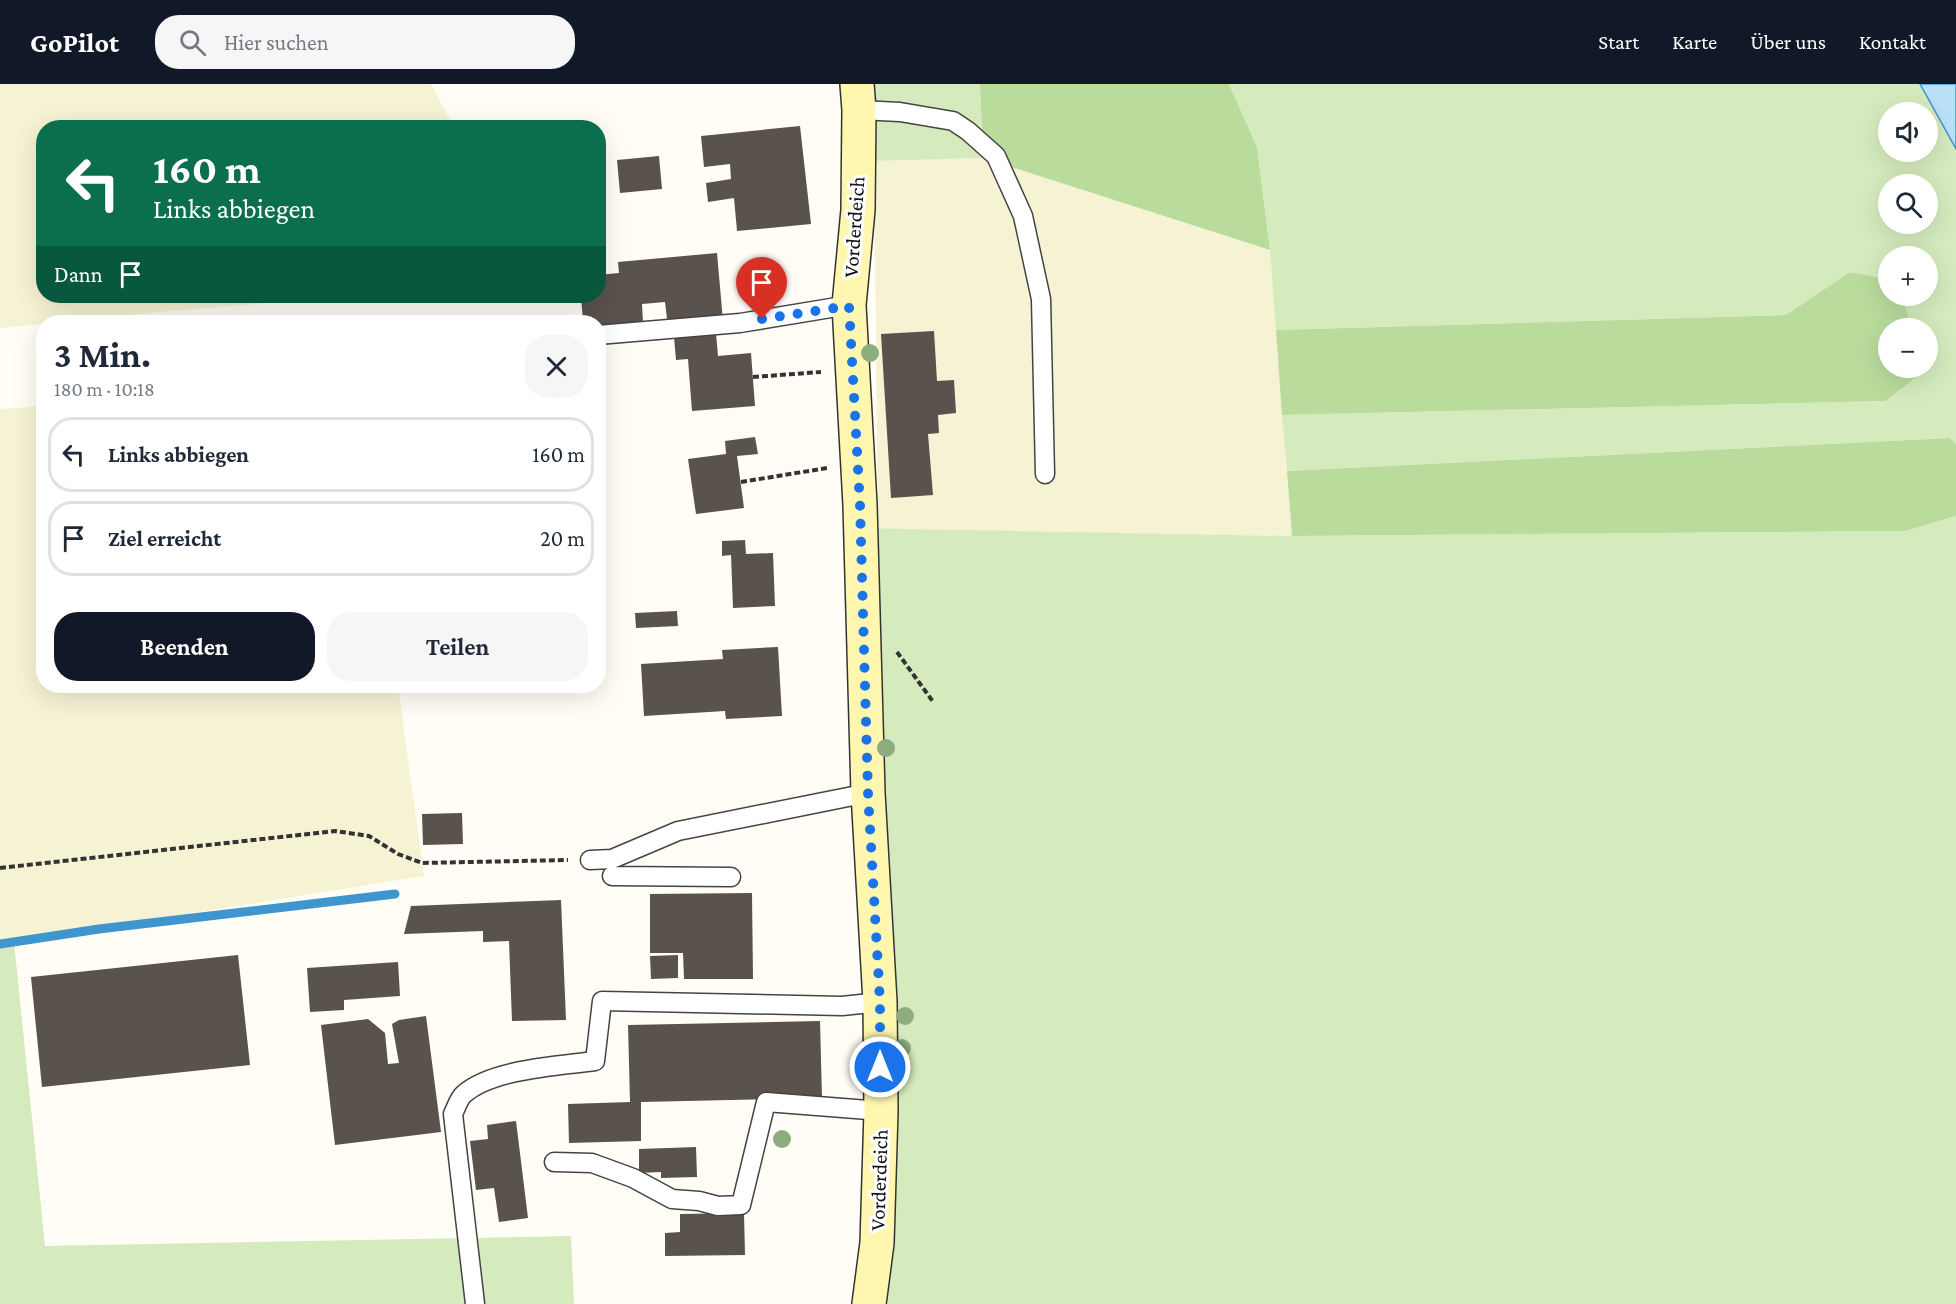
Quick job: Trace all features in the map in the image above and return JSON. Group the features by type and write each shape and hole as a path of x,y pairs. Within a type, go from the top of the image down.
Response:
{"street":[{"name":"Vorderdeich","path":"858,97 858,210 849,306 857,463 868,793 880,1002 881,1111 877,1243 869,1304"}],"lane":[{"path":"858,97 900,112 953,121 996,156 1023,216 1041,299 1045,474"},
{"path":"606,334 740,323 849,306"},
{"path":"590,860 612,859 678,831 868,793"},
{"path":"612,876 730,877"},
{"path":"475,1304 453,1114 463,1095 489,1079 595,1060 602,1001 842,1006 880,1002"},
{"path":"554,1162 592,1163 633,1178 672,1199 699,1201 718,1206 741,1205 766,1102 881,1111"}],"path":[{"path":"753,377 851,369"},
{"path":"741,482 857,463"},
{"path":"863,622 894,648 934,703"},
{"path":"0,868 335,831 369,836 398,854 422,863 590,860"}],"shaded area":[{"path":"0,84 431,84 450,120 36,120 36,303 266,303 126,315 36,315 36,325 0,328"},
{"path":"983,158 1270,250 1292,536 878,529 874,161"},
{"path":"36,406 36,693 399,693 424,876 0,944 0,409"}],"green space":[{"path":"868,84 980,84 983,158 874,161"},
{"path":"980,84 1229,84 1257,147 1270,250 983,158"},
{"path":"1229,84 1920,84 1930,102 1878,102 1878,162 1938,162 1938,116 1956,149 1956,445 1950,438 1287,471 1282,415 1886,401 1915,378 1938,378 1938,318 1909,318 1905,306 1938,306 1938,246 1878,246 1878,277 1850,272 1786,315 1276,330 1270,250 1257,147"},
{"path":"1850,272 1878,277 1878,306 1905,306 1909,318 1878,318 1878,378 1915,378 1886,401 1282,415 1276,330 1786,315"},
{"path":"1950,438 1956,445 1956,516 1905,531 1292,536 1287,471"},
{"path":"1956,516 1956,1304 888,1304 896,1029 850,528 1292,536 1905,531"},
{"path":"14,942 45,1246 571,1236 574,1304 0,1304 0,944"}],"water":[{"path":"1920,84 1956,84 1956,149 1938,116 1938,102 1930,102"}],"building":[{"path":"800,126 811,224 737,231 734,198 708,202 706,183 731,179 730,164 704,167 701,136"},
{"path":"659,156 662,189 620,193 617,160"},
{"path":"717,253 723,321 668,327 665,302 642,304 643,322 606,325 606,315 582,315 582,303 606,303 606,274 619,273 618,262"},
{"path":"934,331 937,381 954,380 956,413 938,415 939,433 928,434 933,495 891,498 881,334"},
{"path":"716,333 718,356 751,353 755,406 692,411 688,359 676,360 674,337"},
{"path":"755,437 758,454 737,456 744,508 696,514 688,459 726,454 725,441"},
{"path":"745,540 746,554 773,553 775,606 733,608 731,555 722,556 722,541"},
{"path":"677,611 678,626 636,628 635,613"},
{"path":"778,647 782,716 726,719 725,711 644,716 641,664 723,659 722,650"},
{"path":"462,813 463,844 423,845 422,814"},
{"path":"752,893 753,979 684,979 683,953 650,953 650,894"},
{"path":"561,900 566,1020 512,1021 509,941 483,942 483,931 404,934 411,906"},
{"path":"238,955 250,1065 42,1087 31,977"},
{"path":"678,955 678,978 651,979 650,956"},
{"path":"398,962 400,996 344,1000 344,1010 310,1012 307,968"},
{"path":"426,1016 441,1132 335,1145 321,1025 368,1019 385,1033 388,1064 399,1063 392,1024 399,1020"},
{"path":"820,1021 822,1098 641,1102 641,1141 569,1143 568,1104 630,1102 628,1025"},
{"path":"516,1121 528,1218 499,1222 494,1188 476,1190 470,1141 488,1139 487,1125"},
{"path":"696,1147 697,1177 661,1178 661,1172 639,1173 639,1149"},
{"path":"744,1213 745,1255 665,1256 665,1233 680,1232 680,1214"}],"waterway":[{"path":"0,944 99,929 395,894"}],"route":[{"path":"762,319 849,306 860,505 868,793 880,1002 880,1067"}]}
